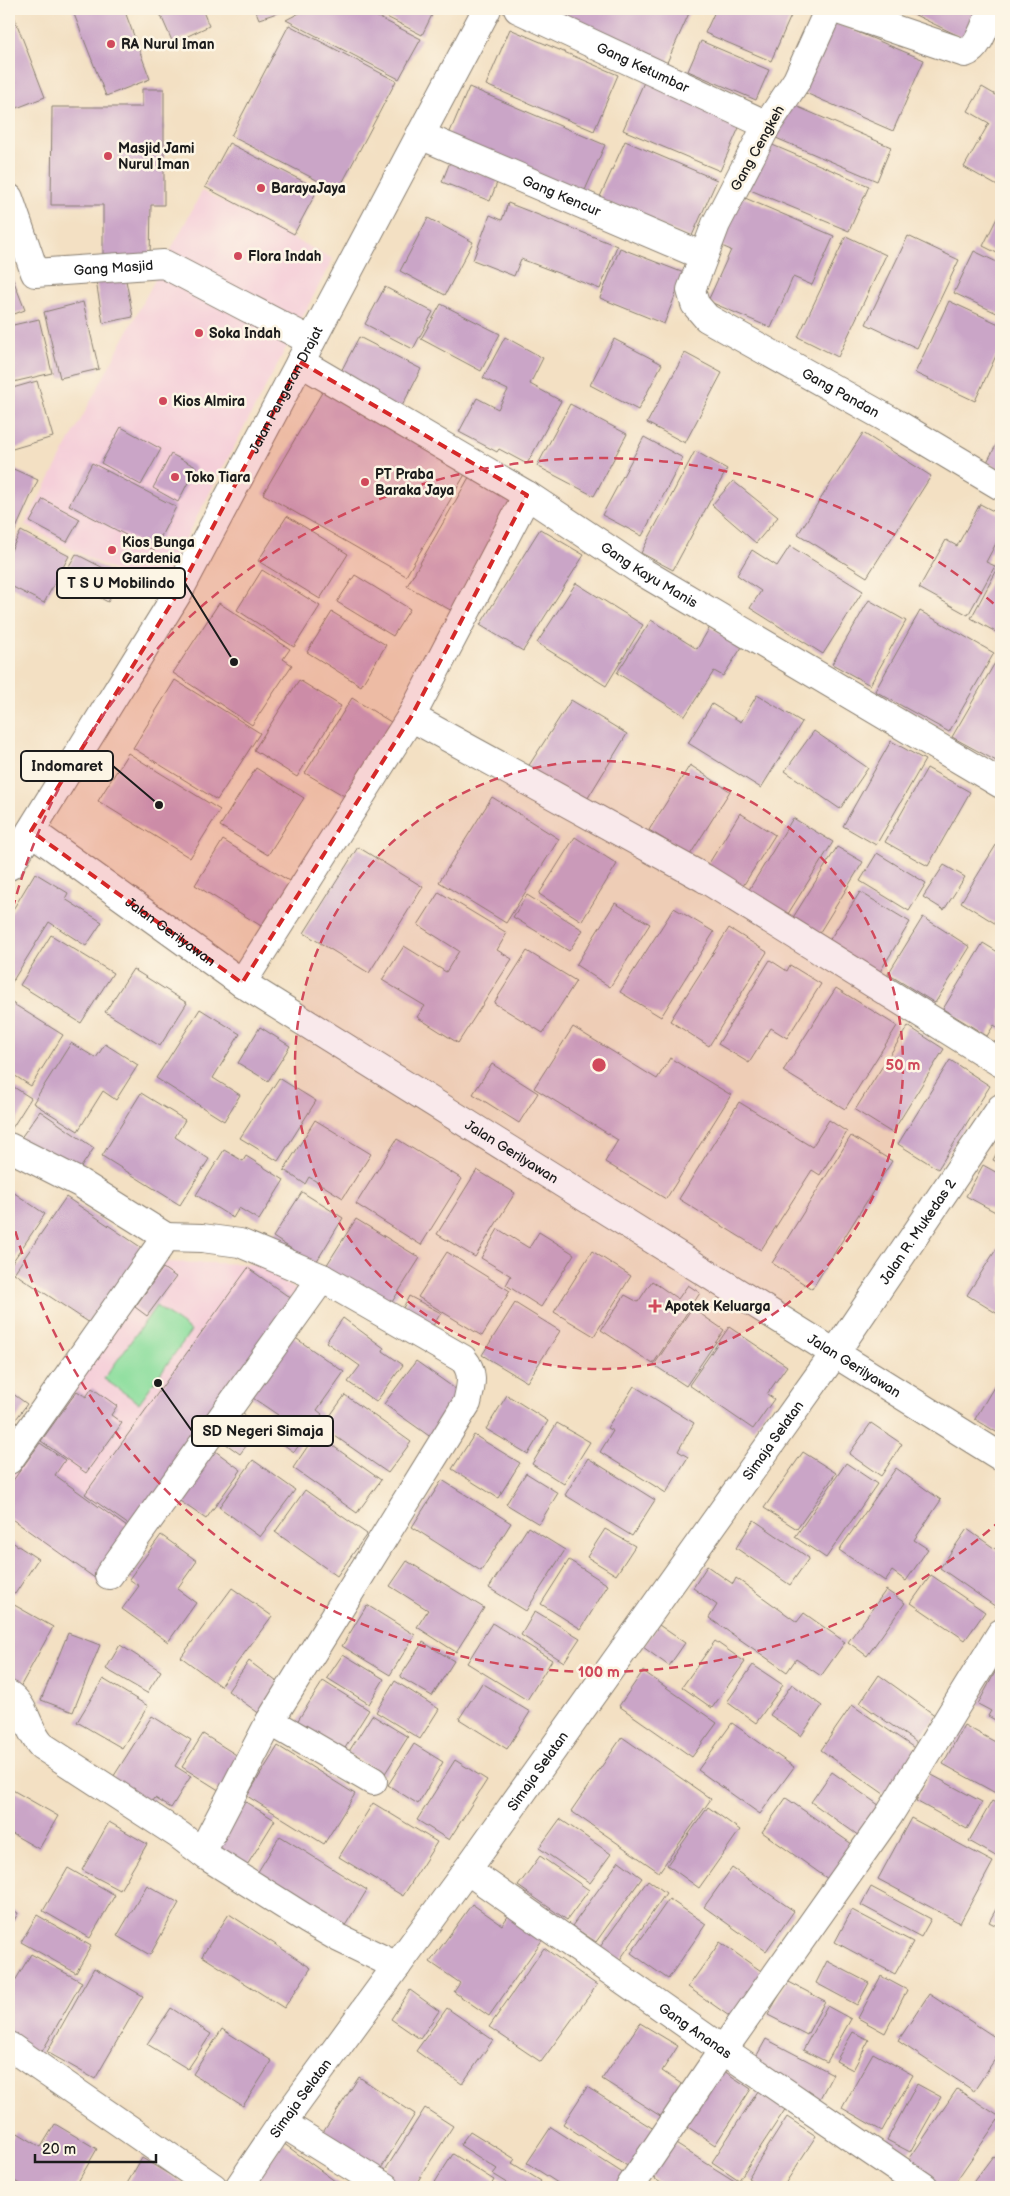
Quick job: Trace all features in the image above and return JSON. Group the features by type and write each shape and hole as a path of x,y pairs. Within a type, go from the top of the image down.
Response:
{"street":[{"name":"Jalan Pangeran Drajat","path":"9,866 179,591 487,9"},
{"name":"Gang Ketumbar","path":"518,9 768,125"},
{"name":"Gang Cengkeh","path":"691,290 716,224 768,125 798,80 829,9"},
{"path":"835,9 965,53 971,51 976,45 992,9"},
{"name":"Gang Kencur","path":"420,136 703,256"},
{"name":"Gang Masjid","path":"9,198 35,273 164,264 306,352"},
{"name":"Gang Pandan","path":"691,290 695,304 706,318 897,424 1001,486"},
{"name":"Gang Kayu Manis","path":"306,352 641,571 1001,784"},
{"path":"242,983 411,717 527,495"},
{"path":"411,717 704,878 1001,1063"},
{"name":"Jalan Gerilyawan","path":"31,831 242,983 1001,1457"},
{"name":"Jalan R. Mukedas 2","path":"835,1354 1001,1108"},
{"path":"9,1147 80,1183 166,1237 202,1238 240,1243 322,1278 464,1359 470,1367 472,1381 467,1403 270,1721 202,1852"},
{"path":"9,1460 166,1237"},
{"path":"109,1575 322,1278"},
{"name":"Simaja Selatan","path":"239,2187 282,2123 467,1870 835,1354"},
{"path":"630,2187 723,2050 890,1815 1001,1633"},
{"path":"9,1696 22,1707 34,1738 42,1746 202,1852 339,1938 397,1966"},
{"path":"270,1721 373,1781"},
{"name":"Gang Ananas","path":"467,1870 723,2050 924,2187"},
{"path":"9,2046 213,2187"},
{"path":"282,2123 385,2187"}],"highlighted area":[{"path":"300,362 527,495 411,717 242,983 31,831 179,591"}],"shaded area":[{"path":"202,191 333,259 157,593 25,525"},
{"path":"159,1262 259,1264 306,1297 100,1585 9,1519 9,1469"}],"green space":[{"path":"156,1306 191,1331 139,1403 104,1379"}],"building":[{"name":"RA Nurul Iman","path":"72,9 124,9 150,79 106,96"},
{"path":"158,9 202,9 209,26 173,43"},
{"path":"255,9 289,9 259,19"},
{"path":"307,9 362,9 421,39 399,79 286,20"},
{"path":"371,9 435,9 422,35"},
{"path":"537,9 686,9 690,11 665,67"},
{"path":"716,9 794,9 771,61 705,33"},
{"path":"911,9 980,9 965,39 909,12"},
{"path":"13,14 45,97 9,111 9,16"},
{"path":"831,21 924,60 893,131 801,91"},
{"path":"289,25 396,81 338,191 231,136"},
{"path":"510,29 618,75 594,131 486,85"},
{"path":"701,41 769,70 756,100 688,71"},
{"path":"648,73 745,114 720,171 623,130"},
{"path":"469,87 605,145 582,197 447,139"},
{"path":"982,87 1001,98 1001,188 964,167 989,123 968,111"},
{"name":"Masjid Jami Nurul Iman","path":"142,89 164,89 164,205 151,205 150,259 103,260 103,205 51,205 52,107 142,107"},
{"path":"791,104 891,147 877,181 776,138"},
{"path":"625,141 717,180 691,238 599,199"},
{"path":"763,141 869,186 849,231 743,187"},
{"name":"BarayaJaya","path":"229,143 318,189 294,234 205,187"},
{"path":"450,162 498,180 490,201 442,182"},
{"path":"738,195 834,236 812,285 793,277 771,328 708,301 731,250 717,244"},
{"path":"508,203 617,246 600,289 521,259 514,276 473,260 490,215 502,220"},
{"path":"1001,210 1001,255 983,246"},
{"path":"428,218 473,242 445,295 400,271"},
{"path":"846,236 886,255 838,357 798,337"},
{"path":"908,236 959,260 917,348 866,324"},
{"path":"620,248 684,273 664,324 600,298"},
{"path":"974,251 1001,264 1001,315 954,293"},
{"path":"9,269 25,310 9,316"},
{"path":"124,270 133,317 103,323 95,275"},
{"path":"385,287 433,312 413,349 365,324"},
{"path":"949,301 1001,325 1001,345 975,401 915,373"},
{"path":"83,302 99,369 60,378 44,312"},
{"path":"441,304 500,334 481,371 421,339"},
{"path":"39,319 52,373 9,383 9,326"},
{"path":"359,337 421,369 399,412 337,379"},
{"path":"505,337 543,358 530,384 561,401 527,464 499,449 497,452 459,432 477,398 498,409 508,390 483,378"},
{"path":"614,339 662,364 638,410 590,385"},
{"path":"685,353 722,373 685,443 647,423"},
{"path":"37,381 53,437 9,450 9,389"},
{"name":"PT Praba Baraka Jaya","path":"324,389 467,471 406,576 263,494"},
{"path":"570,404 627,434 594,496 537,466"},
{"path":"121,427 161,449 141,485 101,463"},
{"path":"863,433 931,476 867,577 798,534"},
{"path":"1001,436 1001,470 987,462"},
{"path":"644,437 683,458 642,536 602,515"},
{"path":"695,451 727,469 673,570 641,553"},
{"name":"Toko Tiara","path":"171,454 196,467 178,502 153,488"},
{"path":"92,463 176,507 154,550 69,505"},
{"path":"9,467 38,480 9,544"},
{"path":"472,472 519,499 454,612 407,586"},
{"path":"733,481 778,517 756,543 712,505"},
{"path":"43,499 80,519 67,542 30,522"},
{"path":"980,504 1001,515 1001,534 986,562 995,566 968,615 919,588 946,540 957,546"},
{"path":"287,516 348,554 320,599 258,561"},
{"path":"540,529 584,555 523,651 480,625"},
{"path":"21,531 69,556 44,603 9,585 9,554"},
{"path":"790,546 863,591 823,654 750,608 761,591 737,575 752,550 777,566"},
{"path":"76,554 121,577 108,602 62,578"},
{"path":"998,568 1001,569 1001,635 971,618"},
{"path":"262,570 320,606 294,647 237,610"},
{"path":"355,575 410,609 393,636 337,602"},
{"path":"576,583 643,625 606,686 537,643"},
{"path":"869,600 906,621 870,685 832,664"},
{"path":"219,603 290,649 283,659 292,665 252,725 173,673"},
{"path":"920,611 994,653 949,732 875,691"},
{"path":"332,612 386,645 361,686 307,652"},
{"path":"651,620 697,649 710,627 742,647 723,676 714,671 685,716 617,673"},
{"path":"996,661 1001,664 1001,756 998,762 952,737"},
{"path":"175,680 260,733 217,800 133,748"},
{"path":"299,680 341,706 297,777 254,750"},
{"path":"757,695 802,722 761,788 688,743 712,704 741,722"},
{"path":"352,698 399,727 353,801 305,773"},
{"path":"571,700 627,734 583,806 526,770"},
{"path":"814,731 868,768 840,809 785,771"},
{"path":"891,741 925,760 876,845 843,826"},
{"path":"128,753 220,810 190,858 98,801"},
{"path":"690,765 730,791 690,855 649,830"},
{"path":"256,768 304,798 268,855 220,826"},
{"path":"927,768 970,792 928,866 885,842"},
{"path":"492,797 559,839 506,923 439,882"},
{"path":"740,813 775,835 738,894 703,873"},
{"path":"793,818 833,842 781,925 742,901"},
{"path":"575,837 617,864 582,921 539,894"},
{"path":"1001,837 1001,927 961,902"},
{"path":"223,840 294,884 266,929 195,885"},
{"path":"358,847 423,887 369,973 304,933"},
{"path":"837,847 863,862 815,940 789,924"},
{"path":"877,853 926,883 909,911 860,881"},
{"path":"944,865 965,877 944,910 923,897"},
{"path":"35,873 68,893 65,899 102,922 86,946 49,922 9,987 9,916"},
{"path":"439,892 507,933 497,950 512,959 458,1043 417,1017 425,1006 382,980 404,946 446,972 459,951 418,925"},
{"path":"860,892 910,922 878,975 827,944"},
{"path":"527,895 583,930 569,951 513,917"},
{"path":"615,903 650,924 610,987 576,965"},
{"path":"674,908 714,932 661,1017 620,992"},
{"path":"923,917 970,947 935,1003 888,974"},
{"path":"729,928 767,952 709,1046 670,1021"},
{"path":"51,935 113,973 81,1023 20,985"},
{"path":"983,943 1001,954 1001,1030 994,1025 987,1036 943,1009"},
{"path":"527,951 576,981 543,1033 494,1003"},
{"path":"770,960 787,971 790,965 821,984 787,1038 771,1028 749,1063 718,1044"},
{"path":"133,969 187,1003 160,1046 105,1012"},
{"path":"836,988 897,1026 845,1109 783,1071"},
{"path":"12,1003 63,1035 31,1086 9,1072 9,1008"},
{"path":"200,1009 240,1034 213,1078 240,1095 224,1121 156,1078"},
{"path":"908,1026 944,1049 892,1133 855,1110"},
{"path":"260,1027 290,1046 268,1081 238,1063"},
{"path":"573,1027 657,1079 670,1058 731,1095 666,1199 605,1162 618,1140 534,1088"},
{"path":"71,1043 96,1058 105,1044 138,1065 116,1100 103,1091 78,1131 33,1103"},
{"path":"950,1060 990,1086 938,1169 898,1144"},
{"path":"492,1064 538,1093 519,1123 473,1094"},
{"path":"279,1078 316,1101 278,1161 240,1138"},
{"path":"9,1084 31,1098 9,1133"},
{"path":"141,1093 185,1120 175,1137 209,1159 180,1205 102,1156"},
{"path":"739,1102 812,1147 829,1120 847,1132 820,1175 812,1170 761,1250 679,1199"},
{"path":"40,1111 94,1148 75,1176 20,1139"},
{"path":"315,1120 371,1154 343,1198 309,1177 305,1184 284,1170"},
{"path":"851,1136 892,1161 812,1289 772,1263"},
{"path":"397,1139 462,1179 421,1245 356,1204"},
{"path":"1001,1145 1001,1164 993,1160"},
{"path":"224,1150 243,1161 246,1156 284,1180 259,1220 239,1208 233,1218 196,1195"},
{"path":"983,1165 1001,1175 1001,1215 966,1196"},
{"path":"477,1170 515,1193 475,1257 437,1234"},
{"path":"10,1190 45,1214 9,1267 9,1192"},
{"path":"302,1192 343,1218 315,1264 273,1237"},
{"path":"66,1197 145,1250 93,1325 14,1273"},
{"path":"356,1219 420,1258 385,1313 321,1274"},
{"path":"498,1229 529,1248 539,1232 574,1254 541,1307 506,1285 511,1276 481,1258"},
{"path":"997,1248 1001,1250 1001,1316 967,1295"},
{"path":"592,1251 631,1276 594,1336 554,1312"},
{"path":"447,1252 510,1291 482,1336 418,1297"},
{"path":"163,1268 176,1277 147,1316 135,1307"},
{"path":"248,1268 299,1304 136,1530 85,1494"},
{"path":"652,1281 678,1299 688,1285 700,1293 653,1364 601,1330 625,1295 638,1302"},
{"path":"409,1296 441,1313 427,1335 398,1318"},
{"path":"515,1303 560,1331 527,1382 482,1355"},
{"path":"692,1308 724,1330 686,1386 654,1365"},
{"path":"343,1318 384,1348 383,1351 403,1365 376,1402 348,1382 360,1366 326,1342"},
{"path":"729,1327 787,1366 767,1394 774,1399 753,1429 689,1385"},
{"path":"287,1332 344,1372 317,1410 322,1414 294,1452 266,1432 278,1415 244,1392"},
{"path":"416,1361 464,1395 432,1438 384,1404"},
{"path":"1001,1375 1001,1435 975,1419"},
{"path":"634,1386 694,1423 678,1451 688,1457 666,1493 600,1452 613,1431 607,1428"},
{"path":"92,1388 117,1406 111,1415 122,1423 86,1473 41,1441 77,1391 86,1397"},
{"path":"9,1391 27,1404 9,1429"},
{"path":"345,1395 411,1442 388,1473 322,1427"},
{"path":"507,1395 548,1421 528,1454 486,1429"},
{"path":"231,1406 261,1426 240,1454 211,1433"},
{"path":"557,1423 590,1442 564,1484 532,1464"},
{"path":"871,1423 902,1444 881,1476 849,1454"},
{"path":"316,1434 381,1480 357,1513 293,1468"},
{"path":"474,1435 520,1463 498,1498 452,1469"},
{"path":"40,1443 65,1460 55,1475 134,1532 99,1581 9,1517 9,1486"},
{"path":"207,1445 241,1470 206,1519 171,1495"},
{"path":"803,1452 836,1473 797,1529 764,1508"},
{"path":"588,1458 655,1500 632,1536 565,1495"},
{"path":"253,1460 295,1490 260,1537 219,1507"},
{"path":"846,1463 877,1484 826,1558 795,1537"},
{"path":"896,1468 941,1500 914,1540 928,1549 906,1581 892,1571 885,1581 839,1550"},
{"path":"526,1473 558,1493 539,1524 506,1504"},
{"path":"442,1480 511,1523 481,1571 412,1527"},
{"path":"305,1490 367,1534 337,1576 275,1532"},
{"path":"754,1520 809,1558 790,1585 736,1548"},
{"path":"528,1527 565,1550 526,1611 489,1588"},
{"path":"605,1529 635,1546 616,1575 587,1557"},
{"path":"967,1529 1001,1553 1001,1605 999,1609 940,1568"},
{"path":"161,1535 197,1561 177,1589 196,1603 168,1642 122,1609 139,1586 129,1579"},
{"path":"9,1540 38,1559 15,1594 9,1590"},
{"path":"569,1560 608,1585 581,1629 541,1604"},
{"path":"407,1561 484,1608 456,1652 417,1627 428,1610 390,1586"},
{"path":"707,1566 733,1584 736,1578 797,1622 804,1613 845,1642 821,1676 796,1659 787,1672 709,1618 717,1605 693,1588"},
{"path":"931,1575 985,1612 965,1640 911,1603"},
{"path":"232,1588 272,1616 220,1686 181,1657"},
{"path":"886,1590 905,1603 867,1656 848,1642"},
{"path":"9,1602 53,1627 19,1689 9,1683"},
{"path":"367,1605 415,1635 390,1675 342,1646"},
{"path":"535,1611 580,1638 564,1662 521,1635"},
{"path":"492,1623 552,1660 527,1700 467,1663"},
{"path":"659,1625 685,1643 669,1666 643,1647"},
{"path":"68,1633 100,1645 73,1712 41,1700"},
{"path":"715,1641 745,1662 712,1708 682,1687"},
{"path":"423,1642 454,1661 432,1696 400,1677"},
{"path":"120,1645 161,1671 147,1693 106,1669"},
{"path":"343,1654 384,1679 369,1704 327,1678"},
{"path":"249,1661 285,1688 264,1717 228,1691"},
{"path":"1001,1661 1001,1723 988,1716 991,1711 978,1704"},
{"path":"753,1665 783,1685 756,1723 727,1702"},
{"path":"643,1671 717,1723 692,1757 619,1706"},
{"path":"879,1675 936,1716 917,1743 860,1703"},
{"path":"103,1679 148,1706 122,1748 77,1722"},
{"path":"323,1681 369,1710 340,1756 293,1728"},
{"path":"395,1681 439,1709 420,1739 376,1712"},
{"path":"482,1683 530,1712 507,1749 459,1719"},
{"path":"792,1684 822,1706 801,1736 770,1715"},
{"path":"852,1705 923,1754 891,1799 821,1750"},
{"path":"372,1715 408,1737 384,1775 348,1753"},
{"path":"152,1716 191,1740 175,1766 191,1776 171,1808 155,1798 150,1806 110,1782"},
{"path":"732,1723 794,1767 760,1814 698,1770"},
{"path":"964,1725 1001,1745 1001,1796 943,1764"},
{"path":"203,1734 246,1761 225,1794 182,1767"},
{"path":"622,1737 711,1799 659,1872 571,1811"},
{"path":"414,1744 443,1762 418,1804 388,1785"},
{"path":"278,1746 355,1794 324,1844 247,1796"},
{"path":"455,1760 487,1780 449,1840 417,1820"},
{"path":"832,1772 883,1808 862,1838 811,1802"},
{"path":"930,1774 982,1802 967,1829 916,1801"},
{"path":"9,1788 58,1816 39,1849 9,1832"},
{"path":"239,1798 275,1820 241,1875 205,1853"},
{"path":"786,1798 859,1849 835,1884 762,1832"},
{"path":"992,1801 1001,1806 1001,1859 969,1841"},
{"path":"373,1803 437,1842 403,1896 339,1857"},
{"path":"708,1807 740,1830 699,1888 667,1865"},
{"path":"911,1818 993,1862 960,1923 878,1879"},
{"path":"560,1819 611,1854 590,1883 539,1848"},
{"path":"109,1822 147,1844 120,1890 82,1870"},
{"path":"280,1836 367,1890 338,1937 251,1883"},
{"path":"540,1856 589,1890 567,1920 518,1886"},
{"path":"619,1861 642,1878 596,1942 572,1926"},
{"path":"68,1868 115,1895 90,1938 43,1911"},
{"path":"732,1868 794,1911 766,1951 704,1907"},
{"path":"648,1880 666,1893 619,1961 600,1947"},
{"path":"147,1885 179,1903 150,1955 117,1936"},
{"path":"871,1887 931,1919 921,1937 861,1905"},
{"path":"669,1899 706,1924 668,1979 631,1953"},
{"path":"1001,1900 1001,1928 989,1922"},
{"path":"472,1904 502,1925 511,1912 545,1936 489,2016 454,1992 460,1983 430,1962"},
{"path":"9,1907 18,1913 9,1930"},
{"path":"852,1910 913,1942 895,1974 835,1942"},
{"path":"229,1914 311,1968 284,2008 202,1956"},
{"path":"37,1915 91,1946 76,1973 21,1942"},
{"path":"720,1942 771,1978 739,2023 688,1987"},
{"path":"544,1948 597,1985 541,2062 489,2027"},
{"path":"31,1954 82,1982 40,2055 9,2037 9,1991"},
{"path":"827,1961 869,1983 857,2005 816,1983"},
{"path":"94,1968 143,1996 95,2079 47,2052"},
{"path":"881,1976 907,1990 885,2033 858,2018"},
{"path":"787,1981 825,2001 807,2035 768,2015"},
{"path":"410,1990 439,2011 420,2039 391,2019"},
{"path":"929,1994 1001,2041 1001,2050 974,2091 898,2041"},
{"path":"827,2006 851,2019 827,2062 803,2050"},
{"path":"171,2008 211,2034 188,2069 147,2044"},
{"path":"447,2008 493,2040 462,2084 416,2051"},
{"path":"640,2023 678,2046 662,2071 683,2085 662,2117 602,2079"},
{"path":"222,2029 272,2061 243,2106 193,2074"},
{"path":"853,2032 869,2040 853,2070 836,2061"},
{"path":"766,2039 833,2074 818,2102 751,2066"},
{"path":"873,2053 913,2075 882,2131 842,2108"},
{"path":"718,2067 751,2089 715,2145 682,2123"},
{"path":"359,2077 415,2114 375,2178 318,2140"},
{"path":"917,2084 941,2097 910,2152 887,2140"},
{"path":"587,2087 657,2131 632,2169 563,2124"},
{"path":"760,2088 788,2105 739,2180 712,2162"},
{"path":"957,2089 1000,2117 952,2187 941,2187 906,2164"},
{"path":"425,2108 453,2126 414,2187 395,2187 380,2178"},
{"path":"787,2117 816,2136 783,2187 762,2187 748,2178"},
{"path":"55,2124 97,2149 75,2187 25,2187 9,2178 9,2144 16,2132 41,2147"},
{"path":"551,2127 632,2179 626,2187 564,2187 527,2163"},
{"path":"470,2131 515,2159 512,2163 541,2181 537,2187 514,2187 493,2174 497,2169 460,2145"},
{"path":"671,2141 744,2187 667,2187 649,2175"},
{"path":"283,2143 343,2187 250,2187"},
{"path":"453,2154 494,2180 490,2187 432,2187"},
{"path":"993,2156 1001,2162 1001,2187 974,2187 971,2185"},
{"path":"142,2158 185,2184 183,2187 125,2187"}],"place":[{"name":"RA Nurul Iman","path":"111,44"},
{"name":"Masjid Jami Nurul Iman","path":"108,156"},
{"name":"BarayaJaya","path":"261,188"},
{"name":"Flora Indah","path":"238,256"},
{"name":"Soka Indah","path":"199,333"},
{"name":"Kios Almira","path":"163,401"},
{"name":"Toko Tiara","path":"175,477"},
{"name":"PT Praba Baraka Jaya","path":"365,482"},
{"name":"Kios Bunga Gardenia","path":"112,550"},
{"name":"T S U Mobilindo","path":"234,662"},
{"name":"Indomaret","path":"159,805"},
{"name":"Apotek Keluarga","path":"655,1306"},
{"name":"SD Negeri Simaja","path":"158,1383"}]}
